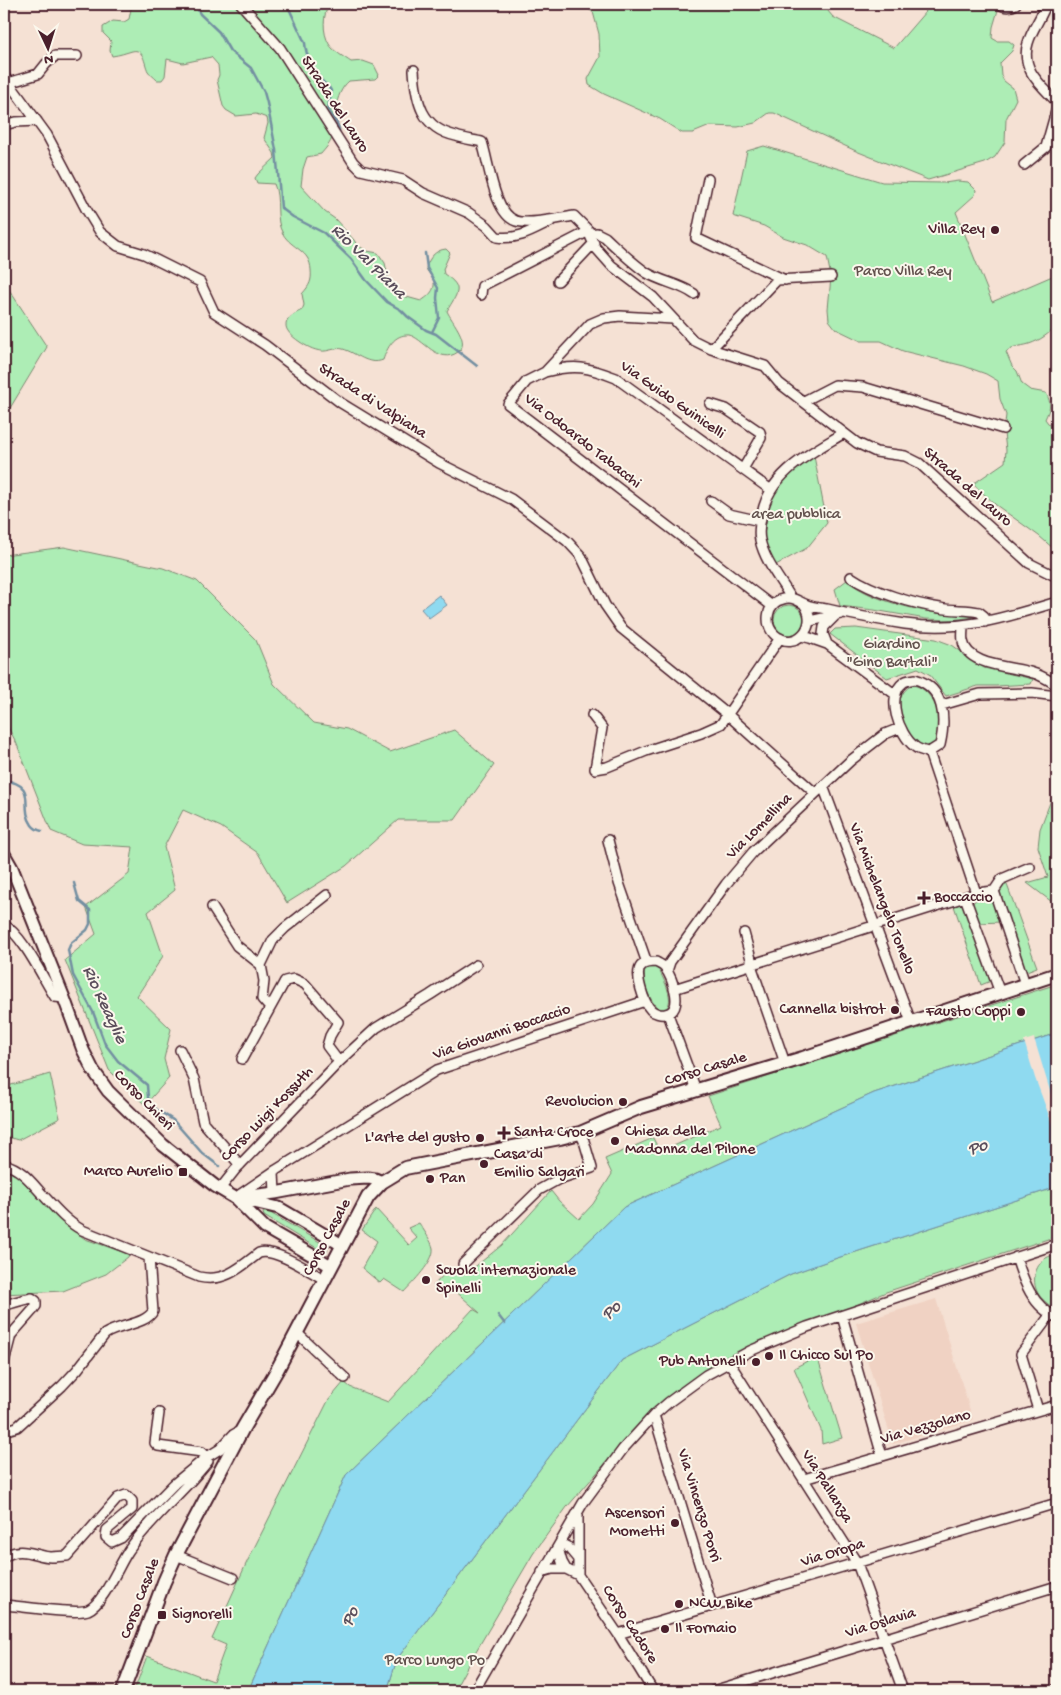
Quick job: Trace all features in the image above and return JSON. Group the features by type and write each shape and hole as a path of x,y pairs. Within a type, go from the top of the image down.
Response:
{"main road":[{"name":"Corso Chieri","path":"4,854 12,868 83,1050 93,1070 108,1091 163,1145 220,1189 235,1198"},
{"name":"Corso Casale","path":"122,1691 176,1555 243,1428 277,1370 368,1197 382,1182 405,1168 560,1138 580,1132 641,1107 785,1063 1057,974"},
{"path":"235,1198 275,1193 350,1179 368,1178 382,1182"},
{"path":"275,1193 277,1200 286,1212"},
{"path":"235,1198 279,1208 342,1245"},
{"path":"235,1198 265,1228 331,1266"}],"street":[{"name":"Strada del Lauro","path":"241,4 280,48 353,162 361,170 403,180 423,193 469,213 487,226 497,237 510,239 555,219"},
{"path":"1000,4 1009,6 1016,4"},
{"path":"1046,4 1028,42 1026,58 1031,72 1057,102"},
{"path":"6,79 38,74 55,56 77,56"},
{"name":"Strada del Lauro","path":"414,70 416,96 424,115 439,129 454,136 482,142 498,203 507,216 517,221 574,216 591,236 595,247 611,265 653,297 693,340 711,349 765,366 779,383 857,444 876,452 905,456 918,463 1029,563 1057,578"},
{"name":"Strada di Valpiana","path":"6,79 47,135 100,232 118,246 144,254 200,282 214,312 265,345 341,403 439,463 511,499 567,541 581,556 605,604 621,628 727,714"},
{"path":"1024,165 1046,147 1057,108"},
{"path":"4,125 16,122 37,121"},
{"path":"708,179 696,238 785,280"},
{"name":"Strada del Lauro","path":"591,236 596,233 604,237 647,272 683,287 694,294"},
{"path":"558,281 591,236"},
{"path":"481,295 482,286 489,282 591,236"},
{"path":"711,349 777,280 831,277"},
{"name":"Via Odoardo Tabacchi","path":"673,319 620,316 604,318 590,324 545,372 527,381 508,404 772,606"},
{"name":"Via Guido Guinicelli","path":"545,372 570,367 592,369 616,378 771,490"},
{"path":"804,401 835,385 863,387 1003,429"},
{"path":"710,404 726,409 760,432 760,438 742,469"},
{"path":"791,598 765,553 760,539 760,521 764,501 777,479 792,466 844,433"},
{"path":"711,501 729,514 760,521"},
{"path":"851,577 864,585 904,599 940,608 979,612 984,616 985,622"},
{"path":"846,614 836,615 809,624 801,636 793,640 780,638 774,634 768,624 772,606 780,600 791,598 804,604 846,614 906,624 942,626 963,626 996,620 1057,602"},
{"path":"804,604 808,609 809,624 824,643 896,695"},
{"path":"824,643 824,627 836,615"},
{"path":"963,626 963,641 967,651 981,660 1034,673 1057,685"},
{"path":"801,636 824,643"},
{"path":"592,715 602,728 595,769 607,767 646,750 701,733 721,724 780,638"},
{"path":"915,679 925,682 934,691 942,705 944,728 940,745 929,752 915,748 900,728 895,704 899,687 905,681 915,679"},
{"path":"942,705 980,694 1032,692 1057,696"},
{"path":"727,714 815,793"},
{"name":"Via Lomellina","path":"667,971 670,962 731,878 753,852 850,761 885,734 900,728"},
{"path":"929,752 976,893"},
{"name":"Via Michelangelo Tonello","path":"823,786 911,1022"},
{"path":"608,840 619,883 647,963"},
{"path":"674,989 976,893 994,891 1002,879 1030,867"},
{"path":"994,891 1025,984"},
{"path":"270,1008 262,999 264,981 261,965 273,940 285,928 327,895"},
{"path":"965,897 1000,993"},
{"path":"212,907 236,946 261,965"},
{"name":"Corso Chieri","path":"4,925 10,928 23,944 55,997 64,998"},
{"path":"744,933 751,964 785,1063"},
{"path":"656,962 664,966 667,971 677,1002 674,1010 668,1014 660,1014 651,1011 645,1001 638,973 641,966 656,962"},
{"name":"Corso Luigi Kossuth","path":"220,1189 240,1165 339,1062 376,1028 476,965"},
{"path":"242,1059 285,981 294,979 305,984 338,1022 327,1046 339,1062"},
{"name":"Via Giovanni Boccaccio","path":"235,1198 437,1070 645,1001"},
{"path":"668,1014 696,1090"},
{"path":"180,1050 194,1079 203,1122 240,1165"},
{"path":"464,1264 539,1190 559,1179 592,1168 580,1132"},
{"path":"4,1164 17,1168 23,1173 74,1226 199,1277 214,1279 234,1272 259,1253 270,1252 324,1279"},
{"path":"274,1172 275,1193"},
{"path":"474,1691 590,1492 623,1449 654,1415 694,1383 729,1362 777,1339 1057,1244"},
{"path":"1016,1257 1024,1282 1036,1299 1054,1316 1021,1354 1038,1410"},
{"path":"4,1425 10,1429 17,1427 77,1370 105,1334 111,1330 141,1321 151,1314 153,1311 149,1258"},
{"path":"4,1306 25,1299 32,1298 36,1301 36,1306 11,1335 4,1362"},
{"path":"842,1316 882,1456"},
{"path":"296,1332 345,1378"},
{"name":"Via Pallanza","path":"729,1362 856,1563 903,1691"},
{"name":"Via Vezzolano","path":"804,1479 1057,1405"},
{"path":"159,1414 155,1443 158,1446 202,1452 209,1456"},
{"name":"Via Vincenzo Porri","path":"654,1415 712,1606"},
{"path":"4,1557 9,1553 20,1551 35,1552 49,1557 67,1556 118,1498 126,1495 132,1501 132,1509 107,1530 106,1537 112,1542 121,1538 174,1484 209,1456 220,1450 233,1435 243,1428"},
{"path":"4,1605 57,1610 88,1610 101,1598 129,1549 208,1462 209,1456"},
{"name":"Via Oropa","path":"618,1634 1057,1503"},
{"path":"578,1512 578,1575"},
{"path":"559,1546 567,1546 578,1558"},
{"path":"542,1572 552,1569 566,1569 562,1562 559,1546"},
{"path":"176,1555 233,1578"},
{"name":"Corso Cadore","path":"566,1569 578,1575 618,1634 653,1691"},
{"name":"Via Oslavia","path":"713,1691 1057,1586"}],"shaded area":[{"path":"936,1299 973,1420 893,1444 856,1323"}],"green space":[{"path":"132,4 329,4 324,29 331,47 351,62 363,61 374,65 379,75 375,79 349,81 344,87 336,107 333,130 328,146 321,154 307,157 301,186 325,212 335,219 357,245 367,251 378,253 385,263 390,286 403,296 421,301 427,297 432,292 434,286 433,279 426,268 429,261 439,251 446,249 450,253 443,269 444,274 457,287 456,295 447,311 462,338 461,348 458,352 444,356 431,350 414,337 404,335 395,339 383,360 372,361 343,349 315,350 300,342 289,333 286,325 287,321 302,310 304,305 302,294 310,283 311,270 307,258 287,239 280,228 274,184 257,183 255,178 275,158 274,153 264,138 268,123 267,118 256,114 236,116 226,110 223,106 217,80 219,75 218,65 211,57 183,63 167,59 165,76 162,80 157,80 148,71 139,52 132,51 112,56 110,51 111,41 103,33 103,27 113,21 124,22 129,19"},
{"path":"580,4 822,4 833,17 894,48 932,4 995,4 998,10 992,38 997,41 1009,41 1014,45 1012,51 1000,63 1001,75 1004,81 1013,88 1016,99 1006,119 1005,142 995,157 985,163 928,180 856,151 774,113 769,113 755,123 738,127 710,126 693,133 682,133 660,119 604,94 589,85 588,79 600,57 599,34 593,12"},
{"name":"Parco Villa Rey","path":"764,146 882,182 968,182 976,190 975,195 956,212 992,302 1057,274 1057,326 1037,341 1014,347 1006,352 1022,384 1030,390 1046,393 1050,406 1045,419 1057,430 1057,550 996,505 973,484 1005,462 1004,433 1006,415 1000,399 998,381 986,374 964,366 903,351 881,341 861,341 836,329 829,320 828,309 831,277 827,257 807,245 783,237 764,226 733,216 747,151"},
{"path":"4,282 47,347 4,418"},
{"name":"area pubblica","path":"814,456 827,523 807,548 774,566 763,538 770,502 780,480"},
{"path":"64,547 163,568 197,581 256,640 274,684 314,723 347,729 390,752 454,730 494,765 455,820 398,820 346,866 287,903 258,853 221,827 183,810 164,847 175,890 148,912 163,956 137,996 171,1029 164,1059 169,1078 145,1105 109,1070 65,960 96,934 86,907 129,874 133,847 82,844 51,831 16,742 4,720 4,555"},
{"path":"847,580 867,593 893,603 933,612 975,617 950,620 926,619 840,606 835,589"},
{"path":"789,605 800,609 804,620 800,631 789,635 778,631 774,620 778,609"},
{"name":"Giardino \"Gino Bartali\"","path":"856,628 936,639 952,645 984,668 1033,679 1031,684 978,686 946,696 929,674 918,668 887,678 830,634 835,629"},
{"path":"912,685 922,688 929,696 939,717 940,728 938,738 934,745 927,749 919,748 904,725 901,716 900,699 904,691"},
{"path":"1057,784 1057,901 1052,902 1027,883 1048,877 1038,847 1040,829"},
{"path":"1006,882 1037,967 1024,972 997,892"},
{"path":"988,896 993,898 1001,922 978,923 971,905 978,899"},
{"path":"963,903 991,981 981,985 954,906"},
{"path":"649,966 659,970 666,984 669,1001 666,1009 659,1009 647,992 643,971"},
{"path":"1057,984 1057,1033 874,1093 624,1207 346,1475 248,1691 134,1691 147,1656 213,1681 226,1645 212,1639 246,1564 328,1401 344,1382 350,1387 388,1402 473,1309 480,1313 453,1289 447,1294 433,1286 450,1268 456,1270 468,1266 471,1270 502,1245 551,1191 579,1219 593,1204 612,1174 605,1159 653,1138 660,1152 721,1125 708,1096"},
{"path":"50,1074 60,1118 18,1140 4,1136 4,1087"},
{"path":"4,1170 14,1173 67,1225 85,1239 129,1254 128,1257 106,1274 63,1291 4,1294"},
{"name":"Parco Lungo Po","path":"1057,1187 1057,1236 886,1292 777,1339 687,1383 646,1417 567,1507 533,1554 454,1691 387,1691 397,1659 622,1360 791,1274"},
{"path":"376,1209 409,1245 417,1238 408,1228 419,1223 432,1245 433,1253 427,1265 404,1292 384,1279 380,1283 362,1268 377,1241 362,1230"},
{"path":"264,1211 328,1247 327,1252 325,1253 264,1216"},
{"path":"1057,1254 1057,1311 1039,1295 1035,1285 1035,1275 1042,1261 1047,1257"},
{"path":"817,1356 842,1438 822,1444 821,1430 794,1368"}],"water":[{"path":"439,595 447,605 429,618 421,609"},
{"name":"Po","path":"1057,1033 1057,1187 791,1274 622,1360 397,1659 387,1691 248,1691 346,1475 624,1207 874,1093"}],"pier":[{"path":"1034,1038 1057,1114 1057,1144 1024,1041"}],"waterway":[{"name":"Rio Val Piana","path":"195,4 200,14 219,32 230,51 251,68 264,92 276,150 281,208 293,217 324,233 351,259 366,280 387,302 401,310 426,330 436,334 477,366"},
{"path":"287,4 305,43 311,64 323,82 329,87 331,94 329,110 338,125 339,135"},
{"path":"425,253 427,268 438,288 439,318 432,332"},
{"name":"Rio Reaglie","path":"4,780 22,787 26,797 28,818 37,830 42,831"},
{"name":"Rio Reaglie","path":"74,883 79,901 90,910 90,924 87,930 71,943 68,950 73,975 93,1012 105,1044 118,1061 147,1085 148,1098 156,1109 173,1120 202,1153 219,1166"},
{"name":"Rio Reaglie","path":"498,1315 505,1324"}],"tram line":[{"path":"1045,1691 1057,1687"}],"place":[{"name":"Villa Rey","path":"995,230"},
{"name":"Boccaccio","path":"924,898"},
{"name":"Cannella bistrot","path":"895,1010"},
{"name":"Fausto Coppi","path":"1021,1012"},
{"name":"Revolucion","path":"623,1102"},
{"name":"Santa Croce","path":"504,1133"},
{"name":"L'arte del gusto","path":"480,1138"},
{"name":"Chiesa della Madonna del Pilone","path":"615,1141"},
{"name":"Casa di Emilio Salgari","path":"484,1164"},
{"name":"Marco Aurelio","path":"183,1172"},
{"name":"Pan","path":"430,1179"},
{"name":"Scuola internazionale Spinelli","path":"426,1280"},
{"name":"Il Chicco Sul Po","path":"769,1356"},
{"name":"Pub Antonelli","path":"756,1362"},
{"name":"Ascensori Mometti","path":"675,1523"},
{"name":"NCW Bike","path":"679,1604"},
{"name":"Signorelli","path":"162,1615"},
{"name":"Il Fornaio","path":"665,1629"}]}
